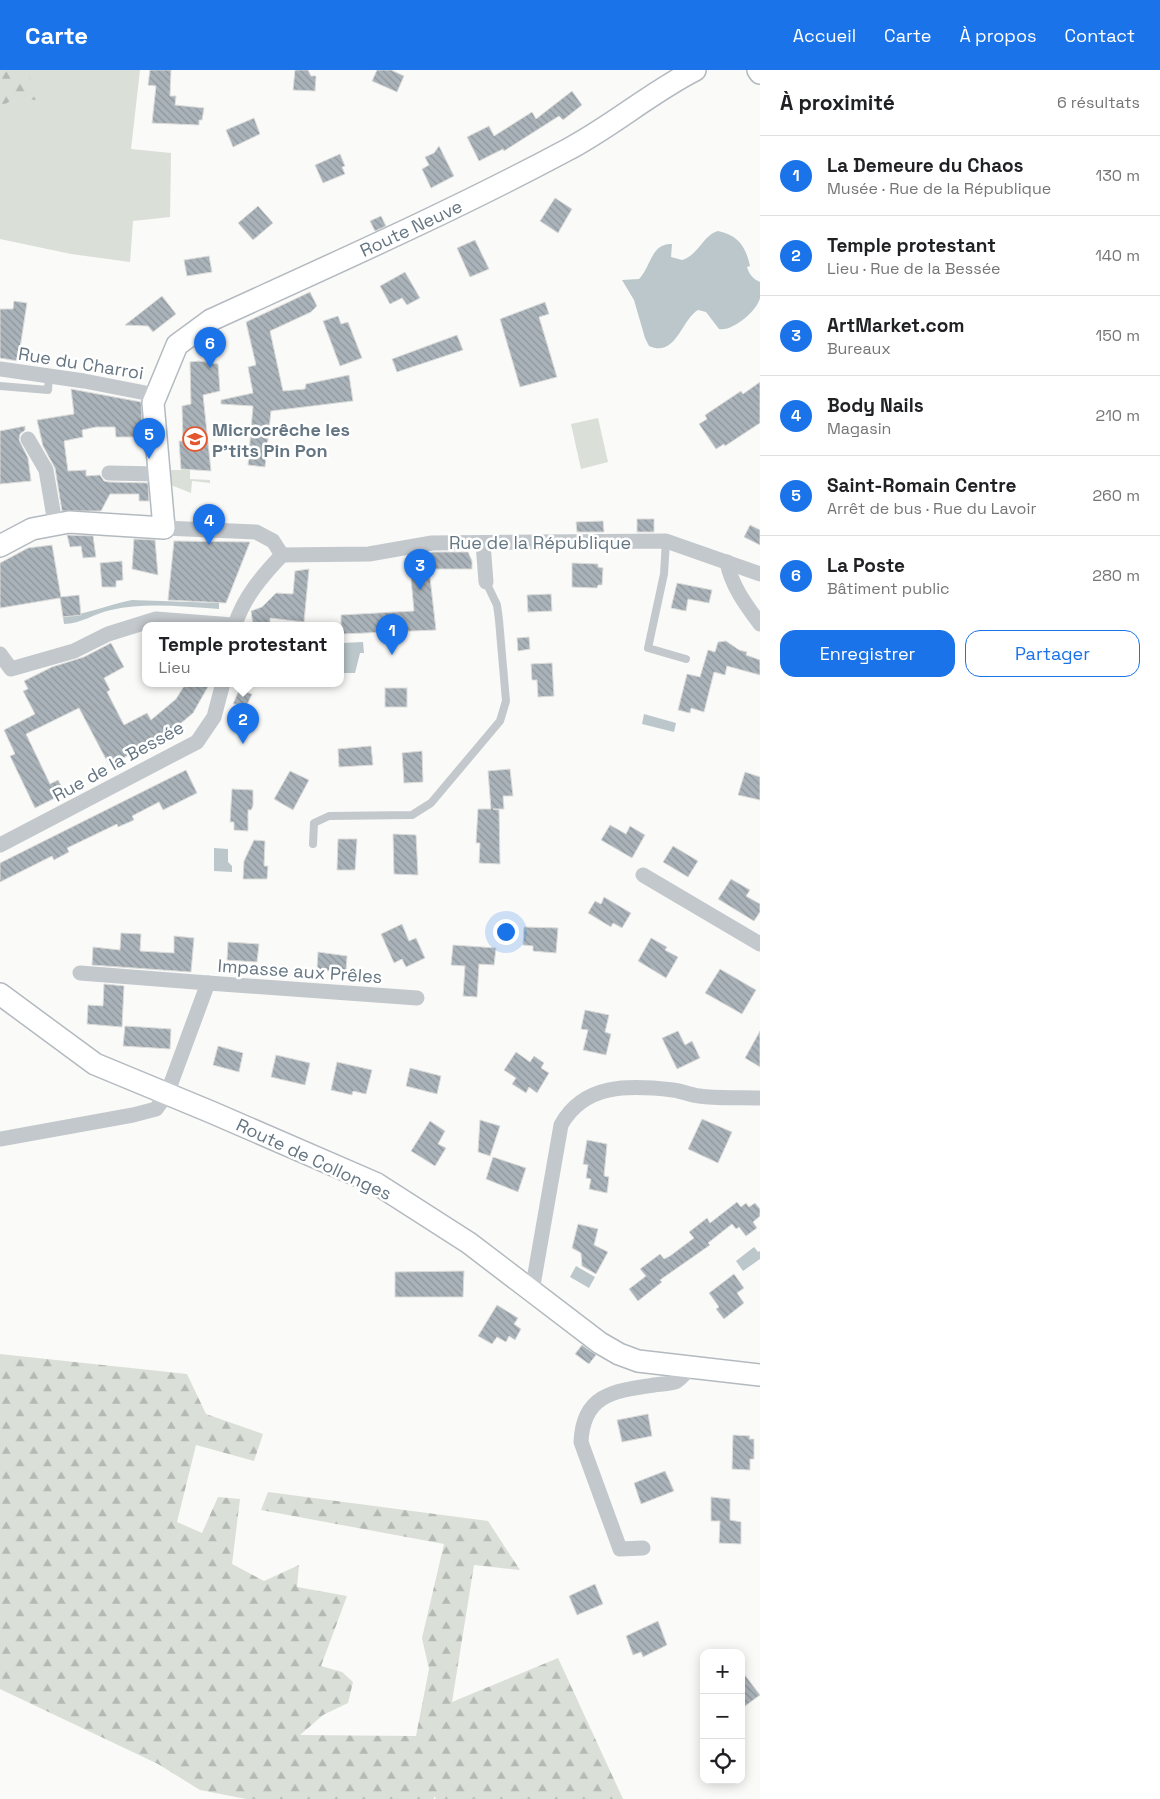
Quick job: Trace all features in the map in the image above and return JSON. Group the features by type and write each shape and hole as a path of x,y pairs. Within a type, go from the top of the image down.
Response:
{"main road":[{"name":"Route Neuve","path":"154,399 177,345 211,320 456,207 569,149 673,81 695,70"},
{"path":"0,546 32,529 55,523 69,522 164,528 154,399"},
{"name":"Route de Collonges","path":"0,994 95,1064 377,1184 469,1243 600,1343 619,1354 638,1361 760,1375"}],"street":[{"name":"Rue du Charroi","path":"0,369 49,376 154,399"},
{"path":"28,439 46,470 55,523"},
{"path":"109,473 159,474"},
{"path":"164,528 256,532 273,541 282,555 257,583 241,606 235,622"},
{"name":"Rue de la République","path":"282,555 369,554 432,543 666,541 760,574"},
{"path":"483,543 486,582"},
{"path":"726,562 744,603 760,624"},
{"path":"146,622 156,619 195,622"},
{"path":"0,654 11,669 74,651 108,634 142,623"},
{"name":"Rue de la Bessée","path":"0,845 197,742 214,717 222,687"},
{"path":"643,875 760,944"},
{"path":"80,973 208,983"},
{"name":"Impasse aux Prêles","path":"167,1094 208,983 417,998"},
{"path":"532,1291 561,1125 576,1103 590,1095 616,1088 674,1090 697,1096 738,1099 760,1098"},
{"path":"0,1139 149,1111 156,1108 167,1094"},
{"path":"643,1548 620,1549 582,1442 582,1424 590,1407 605,1396 623,1390 676,1382 691,1367"}],"lane":[{"path":"0,386 48,390 49,376"},
{"path":"666,541 664,574 648,648 686,659"},
{"path":"313,844 314,823 329,816 412,815 431,803 500,721 506,701 497,605 486,582"}],"green space":[{"path":"0,70 140,70 131,149 171,153 170,217 133,221 130,262 71,254 0,239"},
{"path":"0,70 16,70 41,85 37,100 14,99 0,107"},
{"path":"598,418 608,462 581,469 571,424"},
{"path":"169,470 190,470 190,479 210,480 210,483 192,481 191,493 171,485"},
{"path":"0,1354 187,1374 206,1414 263,1434 254,1461 196,1445 177,1522 202,1533 218,1497 240,1499 232,1564 264,1581 299,1565 297,1587 347,1596 321,1666 342,1672 353,1682 348,1703 323,1715 300,1735 416,1736 429,1669 422,1638 444,1544 261,1510 268,1492 488,1521 520,1570 474,1565 452,1702 558,1658 623,1799 436,1799 434,1796 434,1799 246,1799 200,1790 158,1764 0,1689"}],"shaded area":[{"path":"718,231 731,235 740,243 746,253 750,266 747,267 749,272 753,278 760,282 760,298 758,303 743,320 724,329 719,329 706,312 698,310 692,315 672,343 666,347 649,346 634,300 622,280 639,279 655,251 660,247 672,244 671,257 682,260 693,254 708,237"},
{"path":"132,600 219,603 219,609 138,606 111,610 70,624 64,624 63,617"},
{"path":"363,642 364,653 360,653 355,673 344,673 344,643"},
{"path":"644,714 676,723 674,732 642,724"},
{"path":"214,848 228,849 228,862 232,866 232,872 214,871"},
{"path":"754,1247 758,1252 760,1251 760,1259 743,1271 736,1261"},
{"path":"576,1266 595,1277 589,1288 570,1277"}],"building":[{"path":"150,70 171,70 170,96 176,96 175,105 204,108 199,125 152,123 156,86 148,85"},
{"path":"295,70 308,70 311,76 316,76 315,91 293,90"},
{"path":"377,70 391,70 404,76 397,92 372,81"},
{"path":"572,91 582,105 563,120 559,116 504,151 503,149 479,161 467,137 489,126 494,136 532,112 536,119"},
{"path":"254,118 260,134 233,147 226,130"},
{"path":"439,146 454,176 431,188 422,169 429,165 425,157 434,153"},
{"path":"340,154 345,166 342,167 345,174 323,183 315,165"},
{"path":"555,198 572,209 558,233 540,221"},
{"path":"258,206 273,223 253,240 238,223"},
{"path":"381,216 386,226 375,231 370,221"},
{"path":"475,240 489,269 470,277 457,248"},
{"path":"209,256 212,272 187,276 184,260"},
{"path":"405,272 420,298 407,305 402,298 390,304 380,286"},
{"path":"310,292 317,306 311,312 270,331 283,391 305,389 306,384 349,375 353,401 271,411 265,467 248,465 253,406 221,404 221,400 253,393 248,367 256,365 246,322"},
{"path":"162,296 176,314 153,332 148,326 125,325"},
{"path":"14,301 27,303 18,361 0,358 0,309 13,309"},
{"path":"545,302 549,314 539,317 557,377 520,387 500,319"},
{"path":"338,316 341,324 348,322 362,358 340,366 323,321"},
{"path":"457,335 463,350 397,372 392,359"},
{"path":"199,361 218,364 220,391 203,395 211,471 181,469 179,441 183,441 182,406 191,404 190,362"},
{"path":"760,382 760,423 725,446 724,444 716,449 699,424 707,419 705,415 741,391 743,394"},
{"path":"71,389 141,402 143,437 116,437 115,427 96,427 82,430 83,437 64,441 68,471 86,470 86,476 100,475 104,481 109,482 148,483 149,501 139,501 139,494 110,494 101,511 62,511 55,468 43,446 37,420 74,414"},
{"path":"25,426 25,430 20,434 19,440 28,458 31,481 0,484 0,431"},
{"path":"637,519 654,519 654,532 637,532"},
{"path":"603,521 604,532 577,532 576,522"},
{"path":"750,525 760,530 760,545 744,537"},
{"path":"67,535 93,536 96,557 83,558 81,546 70,547"},
{"path":"134,539 155,540 158,575 132,569"},
{"path":"174,541 250,542 226,603 168,600"},
{"path":"52,545 61,597 79,595 81,615 63,617 60,598 0,608 0,563 28,548"},
{"path":"433,552 468,552 472,561 472,569 429,569 436,630 344,634 344,622 341,622 341,615 414,611 409,557"},
{"path":"122,561 123,580 116,581 116,587 102,587 100,563"},
{"path":"572,563 598,564 598,567 603,568 602,585 598,585 597,588 572,587"},
{"path":"309,569 304,622 270,618 270,622 253,622 251,611 262,607 276,593 293,594 295,571"},
{"path":"677,583 712,590 709,603 688,599 686,611 671,608"},
{"path":"551,594 552,611 528,612 527,595"},
{"path":"529,637 530,649 518,651 517,638"},
{"path":"726,641 739,650 747,652 746,655 760,660 760,675 727,666 725,675 714,672 704,712 691,708 690,713 678,710 687,674 700,677 708,650 715,652 718,642"},
{"path":"111,643 124,667 104,678 110,690 107,692 124,725 147,713 151,720 176,699 184,687 208,687 193,713 154,746 153,743 109,765 79,708 26,734 50,784 58,780 65,793 35,808 10,756 15,754 4,730 35,714 23,691 28,689 24,681 52,667 84,657"},
{"path":"552,663 554,696 538,697 537,680 532,680 531,664"},
{"path":"385,688 407,688 407,707 385,707"},
{"path":"239,690 252,694 247,705 233,704"},
{"path":"371,746 373,765 339,767 338,749"},
{"path":"422,751 423,782 404,783 402,753"},
{"path":"510,769 513,796 503,796 504,809 493,809 499,810 500,864 479,863 480,843 476,843 478,809 491,809 488,771"},
{"path":"186,770 197,793 163,810 159,802 132,816 134,820 118,827 117,824 67,848 69,852 54,860 52,856 0,882 0,863"},
{"path":"290,771 309,780 293,810 274,799"},
{"path":"745,772 760,777 760,800 738,795"},
{"path":"232,789 253,790 253,806 251,810 248,810 248,831 234,830 234,822 230,822"},
{"path":"610,825 626,834 630,826 645,835 632,858 601,840"},
{"path":"393,834 416,835 418,875 394,874"},
{"path":"338,839 357,839 355,870 337,870"},
{"path":"254,840 265,841 264,866 268,866 267,879 243,879 244,861"},
{"path":"673,846 698,861 688,877 663,862"},
{"path":"731,879 750,890 746,896 760,904 760,912 754,921 718,899"},
{"path":"604,897 631,913 622,928 613,923 611,927 588,913 595,901 601,904"},
{"path":"402,924 409,941 416,938 425,958 406,967 402,959 394,963 381,934"},
{"path":"524,927 558,928 556,953 533,951 533,946 523,945"},
{"path":"121,933 141,934 140,951 174,953 174,936 194,938 191,972 92,965 93,947 120,950"},
{"path":"651,938 667,947 665,950 678,957 666,978 638,961"},
{"path":"228,942 259,944 257,962 227,960"},
{"path":"453,945 496,948 494,965 479,964 477,997 463,996 465,966 451,965"},
{"path":"318,952 347,956 346,972 317,970"},
{"path":"720,969 756,990 742,1014 705,993"},
{"path":"104,984 124,986 122,1027 87,1024 88,1005 103,1006"},
{"path":"585,1010 609,1015 605,1032 611,1034 606,1055 583,1050 588,1030 581,1029"},
{"path":"125,1026 171,1029 170,1049 123,1046"},
{"path":"678,1031 685,1045 692,1041 700,1058 677,1069 662,1038"},
{"path":"760,1031 760,1067 745,1058"},
{"path":"218,1046 243,1053 239,1072 213,1065"},
{"path":"516,1052 530,1062 534,1056 544,1063 541,1068 549,1073 537,1093 529,1087 526,1093 512,1084 516,1078 504,1070"},
{"path":"276,1055 310,1063 305,1085 271,1077"},
{"path":"337,1062 372,1070 366,1094 353,1091 352,1095 331,1090"},
{"path":"410,1068 441,1076 437,1094 406,1086"},
{"path":"702,1119 732,1132 718,1163 688,1149"},
{"path":"480,1120 500,1126 490,1156 478,1152"},
{"path":"430,1121 445,1131 438,1144 446,1148 435,1166 411,1151"},
{"path":"587,1140 607,1144 604,1176 609,1177 607,1193 589,1189 591,1179 586,1178 588,1165 583,1164"},
{"path":"493,1157 526,1168 518,1192 486,1179"},
{"path":"737,1202 741,1207 746,1203 749,1207 755,1203 760,1209 760,1216 753,1222 757,1228 746,1236 739,1227 736,1229 732,1224 708,1243 710,1245 660,1280 662,1282 638,1301 629,1289 646,1276 640,1269 660,1254 664,1259 670,1256 694,1238 689,1232 707,1218 710,1223"},
{"path":"578,1224 598,1229 594,1245 608,1252 596,1274 582,1266 581,1253 572,1248"},
{"path":"464,1271 463,1297 395,1297 395,1272"},
{"path":"734,1274 744,1288 737,1293 744,1303 724,1319 716,1309 719,1307 709,1293"},
{"path":"497,1305 518,1318 514,1324 521,1329 515,1340 509,1336 506,1342 497,1337 492,1344 478,1336"},
{"path":"582,1345 596,1355 589,1364 575,1354"},
{"path":"648,1414 652,1436 622,1442 617,1420"},
{"path":"733,1435 750,1436 749,1439 754,1439 754,1459 750,1459 750,1470 732,1469"},
{"path":"665,1471 674,1491 641,1504 634,1483"},
{"path":"711,1497 730,1499 730,1520 741,1522 741,1544 719,1543 720,1521 711,1521"},
{"path":"595,1584 603,1604 577,1615 569,1596"},
{"path":"658,1621 667,1645 643,1657 641,1652 633,1655 626,1636"},
{"path":"745,1675 760,1695 745,1706"}],"place":[{"name":"La Poste","path":"210,368"},
{"name":"Microcrêche les P'tits Pin Pon","path":"195,439"},
{"name":"Saint-Romain Centre","path":"149,459"},
{"name":"Body Nails","path":"209,545"},
{"name":"ArtMarket.com","path":"420,590"},
{"name":"La Demeure du Chaos","path":"392,655"},
{"name":"Temple protestant","path":"243,744"}]}
